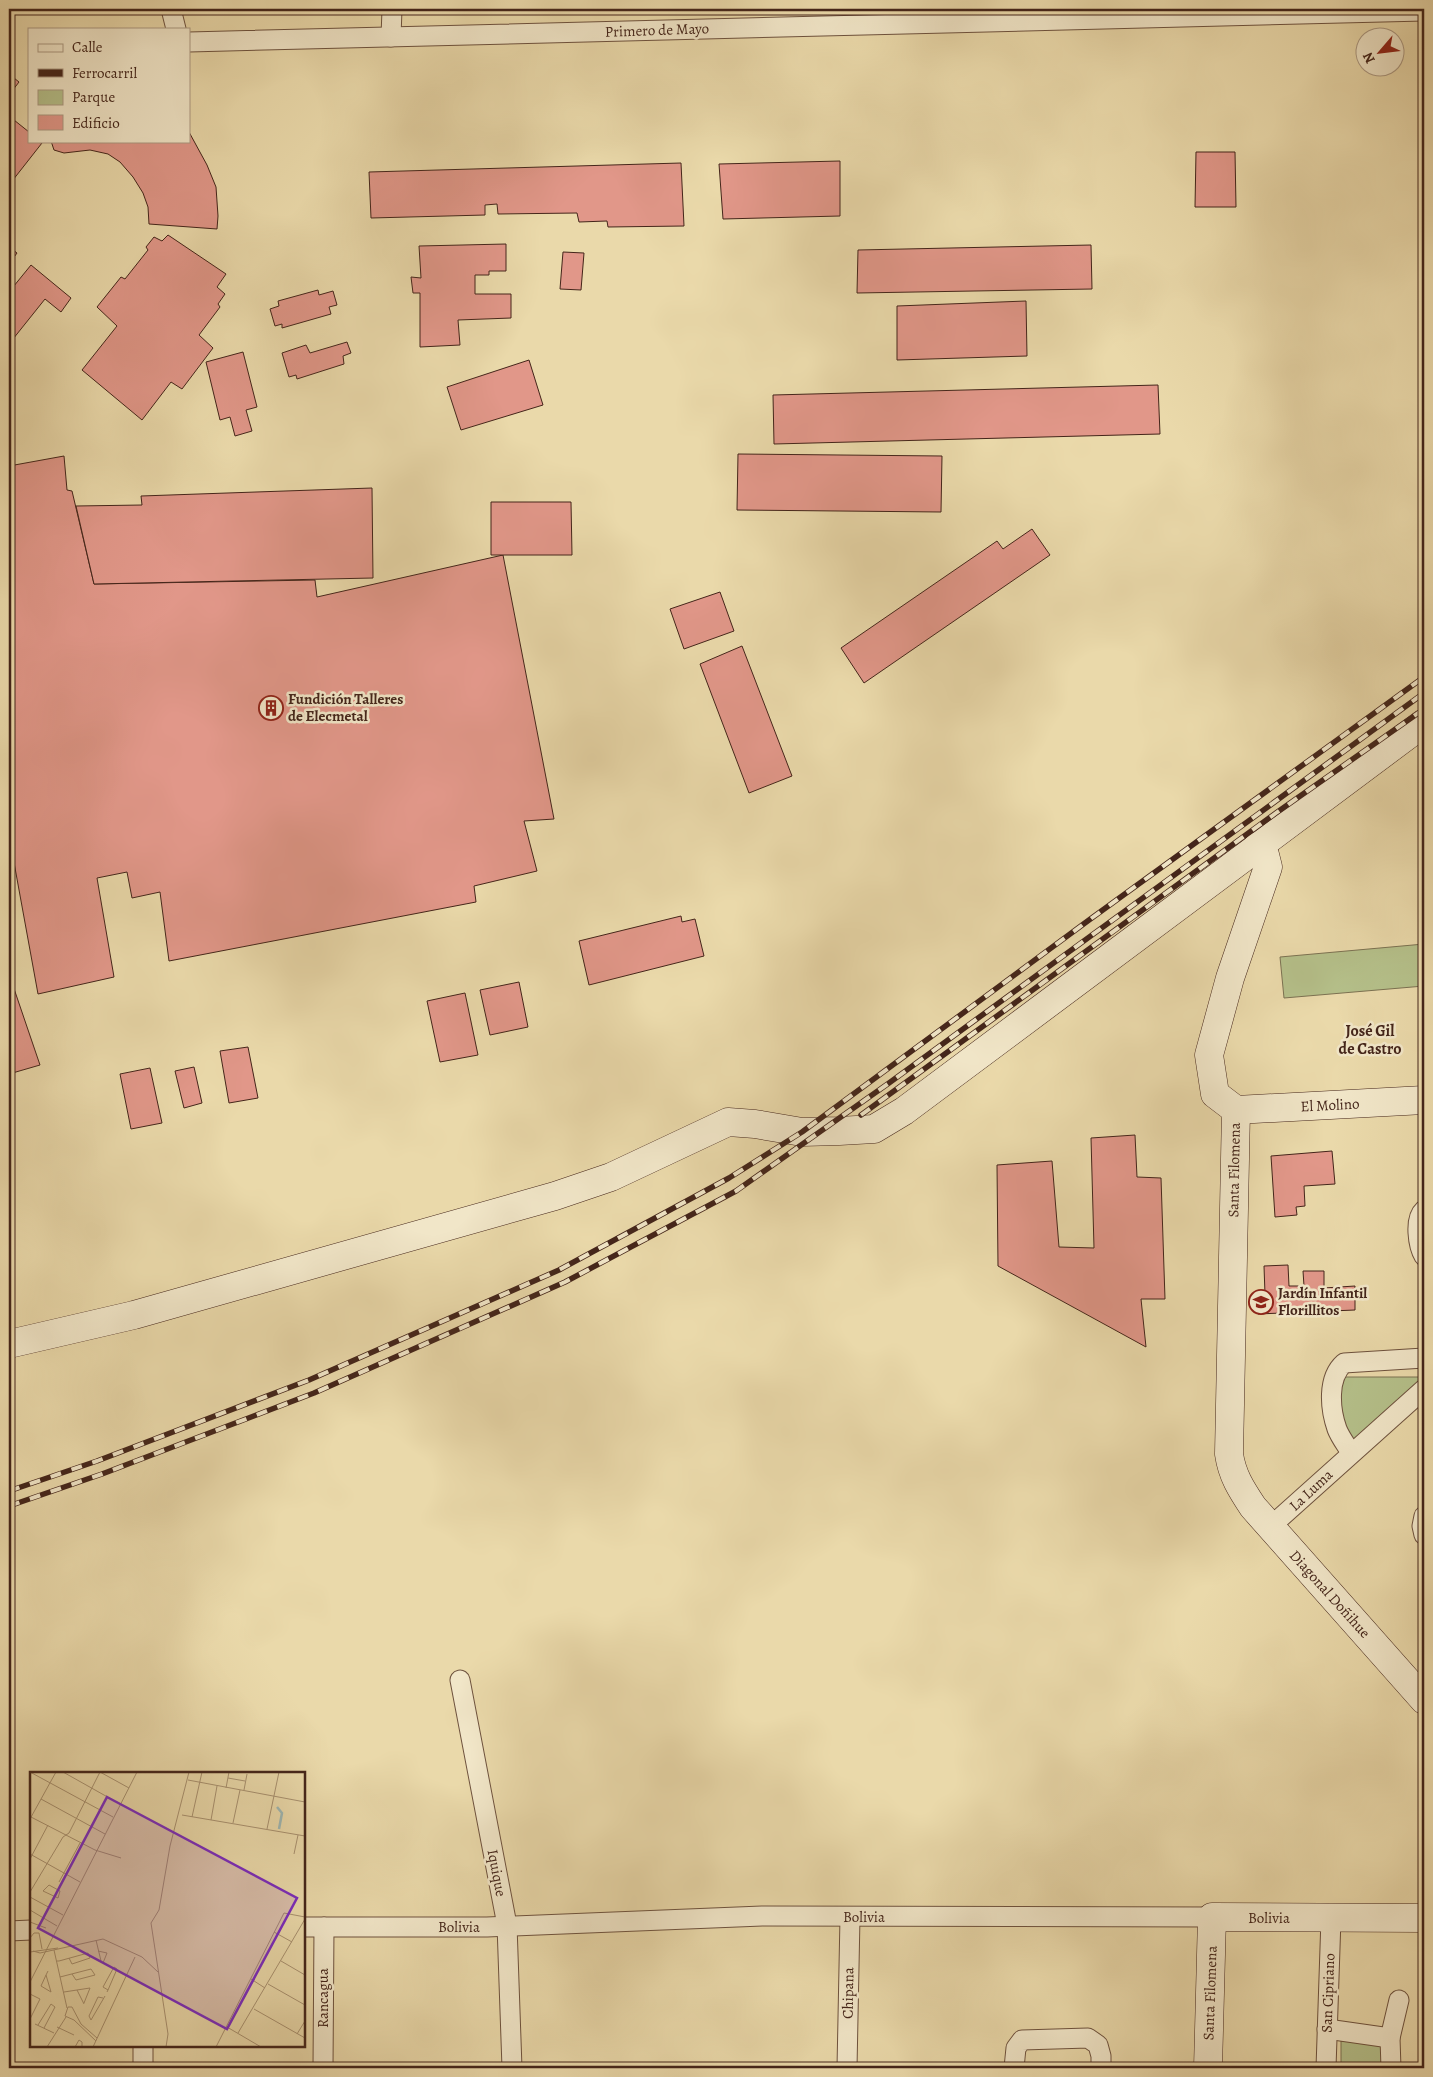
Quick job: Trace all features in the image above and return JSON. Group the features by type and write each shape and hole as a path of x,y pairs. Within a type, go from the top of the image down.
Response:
{"main road":[{"path":"9,1344 134,1315 582,1188 618,1174 728,1122 755,1124 802,1132 874,1129 904,1111 1424,723"},
{"name":"Santa Filomena","path":"1238,1485 1231,1469 1229,1454 1236,1110 1215,1094 1209,1055 1230,978 1268,867 1265,855 1258,846"},
{"name":"El Molino","path":"1236,1110 1424,1100"},
{"path":"9,1330 320,1247 368,1236 419,1234"},
{"name":"Diagonal Doñihue","path":"1238,1485 1270,1527 1424,1700"},
{"name":"Santa Filomena","path":"1208,2068 1212,1917"},
{"name":"Bolivia","path":"1212,1917 1424,1918"}],"street":[{"path":"171,9 176,28"},
{"path":"391,37 392,9"},
{"name":"Primero de Mayo","path":"190,42 391,37 900,16 1420,10"},
{"path":"1424,1210 1418,1220 1420,1249 1424,1256"},
{"path":"1351,1453 1337,1430 1334,1411 1333,1378 1336,1369 1344,1363 1424,1358"},
{"name":"La Luma","path":"1270,1527 1424,1389"},
{"path":"1424,1516 1422,1526 1424,1535"},
{"name":"Iquique","path":"460,1680 507,1925 512,2068"},
{"name":"Bolivia","path":"305,1927 507,1925 762,1916 1212,1917"},
{"name":"Chipana","path":"846,2068 850,1917"},
{"name":"San Cipriano","path":"1326,2068 1331,1918"},
{"name":"Rancagua","path":"323,2068 324,1927"},
{"path":"9,1931 30,1930"},
{"path":"1391,2068 1390,2038 1399,2000"},
{"path":"1327,2029 1390,2038"},
{"path":"1014,2068 1016,2048 1022,2040 1088,2038 1098,2045 1101,2056 1101,2068"},
{"path":"143,2047 143,2068"}],"green space":[{"path":"1424,944 1424,986 1284,998 1280,957"},
{"path":"1345,1377 1424,1377 1424,1380 1354,1440 1342,1430 1337,1400"},
{"path":"1341,2041 1382,2041 1386,2068 1341,2068"}],"building":[{"path":"9,74 19,82 9,95"},
{"path":"9,116 28,131 28,142 42,143 9,185"},
{"path":"190,134 207,165 216,187 217,229 149,224 148,207 143,193 133,177 120,162 108,154 90,150 64,153 54,150 51,142 190,142"},
{"path":"1196,152 1235,152 1236,207 1195,207"},
{"path":"840,161 840,216 723,219 719,164"},
{"path":"681,163 684,226 608,227 607,221 579,222 577,213 498,214 497,204 485,205 485,215 371,218 369,172"},
{"path":"168,235 226,274 217,287 225,294 218,304 220,307 199,335 213,348 182,389 171,382 142,420 82,370 117,326 97,307 121,277 125,279 148,250 146,247 154,237 162,241"},
{"path":"506,244 506,271 489,271 489,275 475,275 475,294 511,294 511,318 458,320 460,345 420,347 420,293 413,293 411,277 421,278 419,246"},
{"path":"1091,245 1092,289 857,293 858,250"},
{"path":"9,247 17,253 9,264"},
{"path":"563,252 584,253 581,290 560,289"},
{"path":"31,265 71,298 61,312 45,299 9,344 9,292"},
{"path":"318,290 319,295 333,291 337,305 329,307 331,314 282,328 282,324 275,326 270,309 279,306 278,301"},
{"path":"1026,301 1027,356 897,360 897,306"},
{"path":"347,342 351,353 343,356 344,364 297,379 296,375 289,377 282,353 306,345 310,353"},
{"path":"243,352 257,407 246,410 252,431 235,436 230,417 220,420 206,362"},
{"path":"529,360 543,405 461,430 447,387"},
{"path":"1158,385 1160,434 774,444 773,395"},
{"path":"738,454 942,456 941,512 737,510"},
{"name":"Fundición Talleres de Elecmetal","path":"64,456 67,490 72,491 94,584 315,580 317,597 503,555 554,819 524,821 537,871 474,886 476,902 169,961 160,892 132,898 127,872 97,878 114,977 38,994 9,835 9,466"},
{"path":"372,488 373,578 94,584 76,506 142,505 141,496"},
{"path":"491,502 571,502 572,555 491,555"},
{"path":"1032,529 1050,555 864,683 841,648 997,541 1003,549"},
{"path":"720,592 734,631 684,649 670,609"},
{"path":"742,646 792,776 749,793 700,664"},
{"path":"681,916 682,922 695,919 704,956 589,985 579,941"},
{"path":"9,974 40,1065 9,1074"},
{"path":"519,982 528,1027 490,1035 480,990"},
{"path":"465,993 478,1055 440,1062 427,1001"},
{"path":"248,1047 258,1098 229,1103 220,1051"},
{"path":"194,1067 202,1103 184,1108 175,1071"},
{"path":"150,1068 162,1123 131,1129 120,1074"},
{"path":"1135,1135 1137,1177 1161,1178 1165,1299 1141,1299 1146,1347 998,1266 997,1165 1052,1161 1059,1247 1094,1248 1091,1138"},
{"path":"1332,1151 1335,1184 1304,1186 1305,1206 1296,1207 1297,1215 1275,1217 1271,1156"},
{"path":"1288,1265 1289,1286 1304,1286 1303,1271 1324,1271 1324,1288 1355,1286 1355,1310 1258,1314 1257,1295 1265,1294 1264,1266"}],"railway":[{"path":"9,1491 97,1461 309,1380 559,1270 729,1178 802,1132 1089,920 1424,677"},
{"path":"9,1506 102,1474 314,1393 565,1282 736,1191 889,1083 1424,693"},
{"path":"861,1115 1276,813 1424,709"}],"place":[{"name":"Fundición Talleres de Elecmetal","path":"271,708"},
{"name":"Jardín Infantil Florillitos","path":"1261,1302"}],"district":[{"name":"José Gil de Castro","path":"1370,1040"}]}
